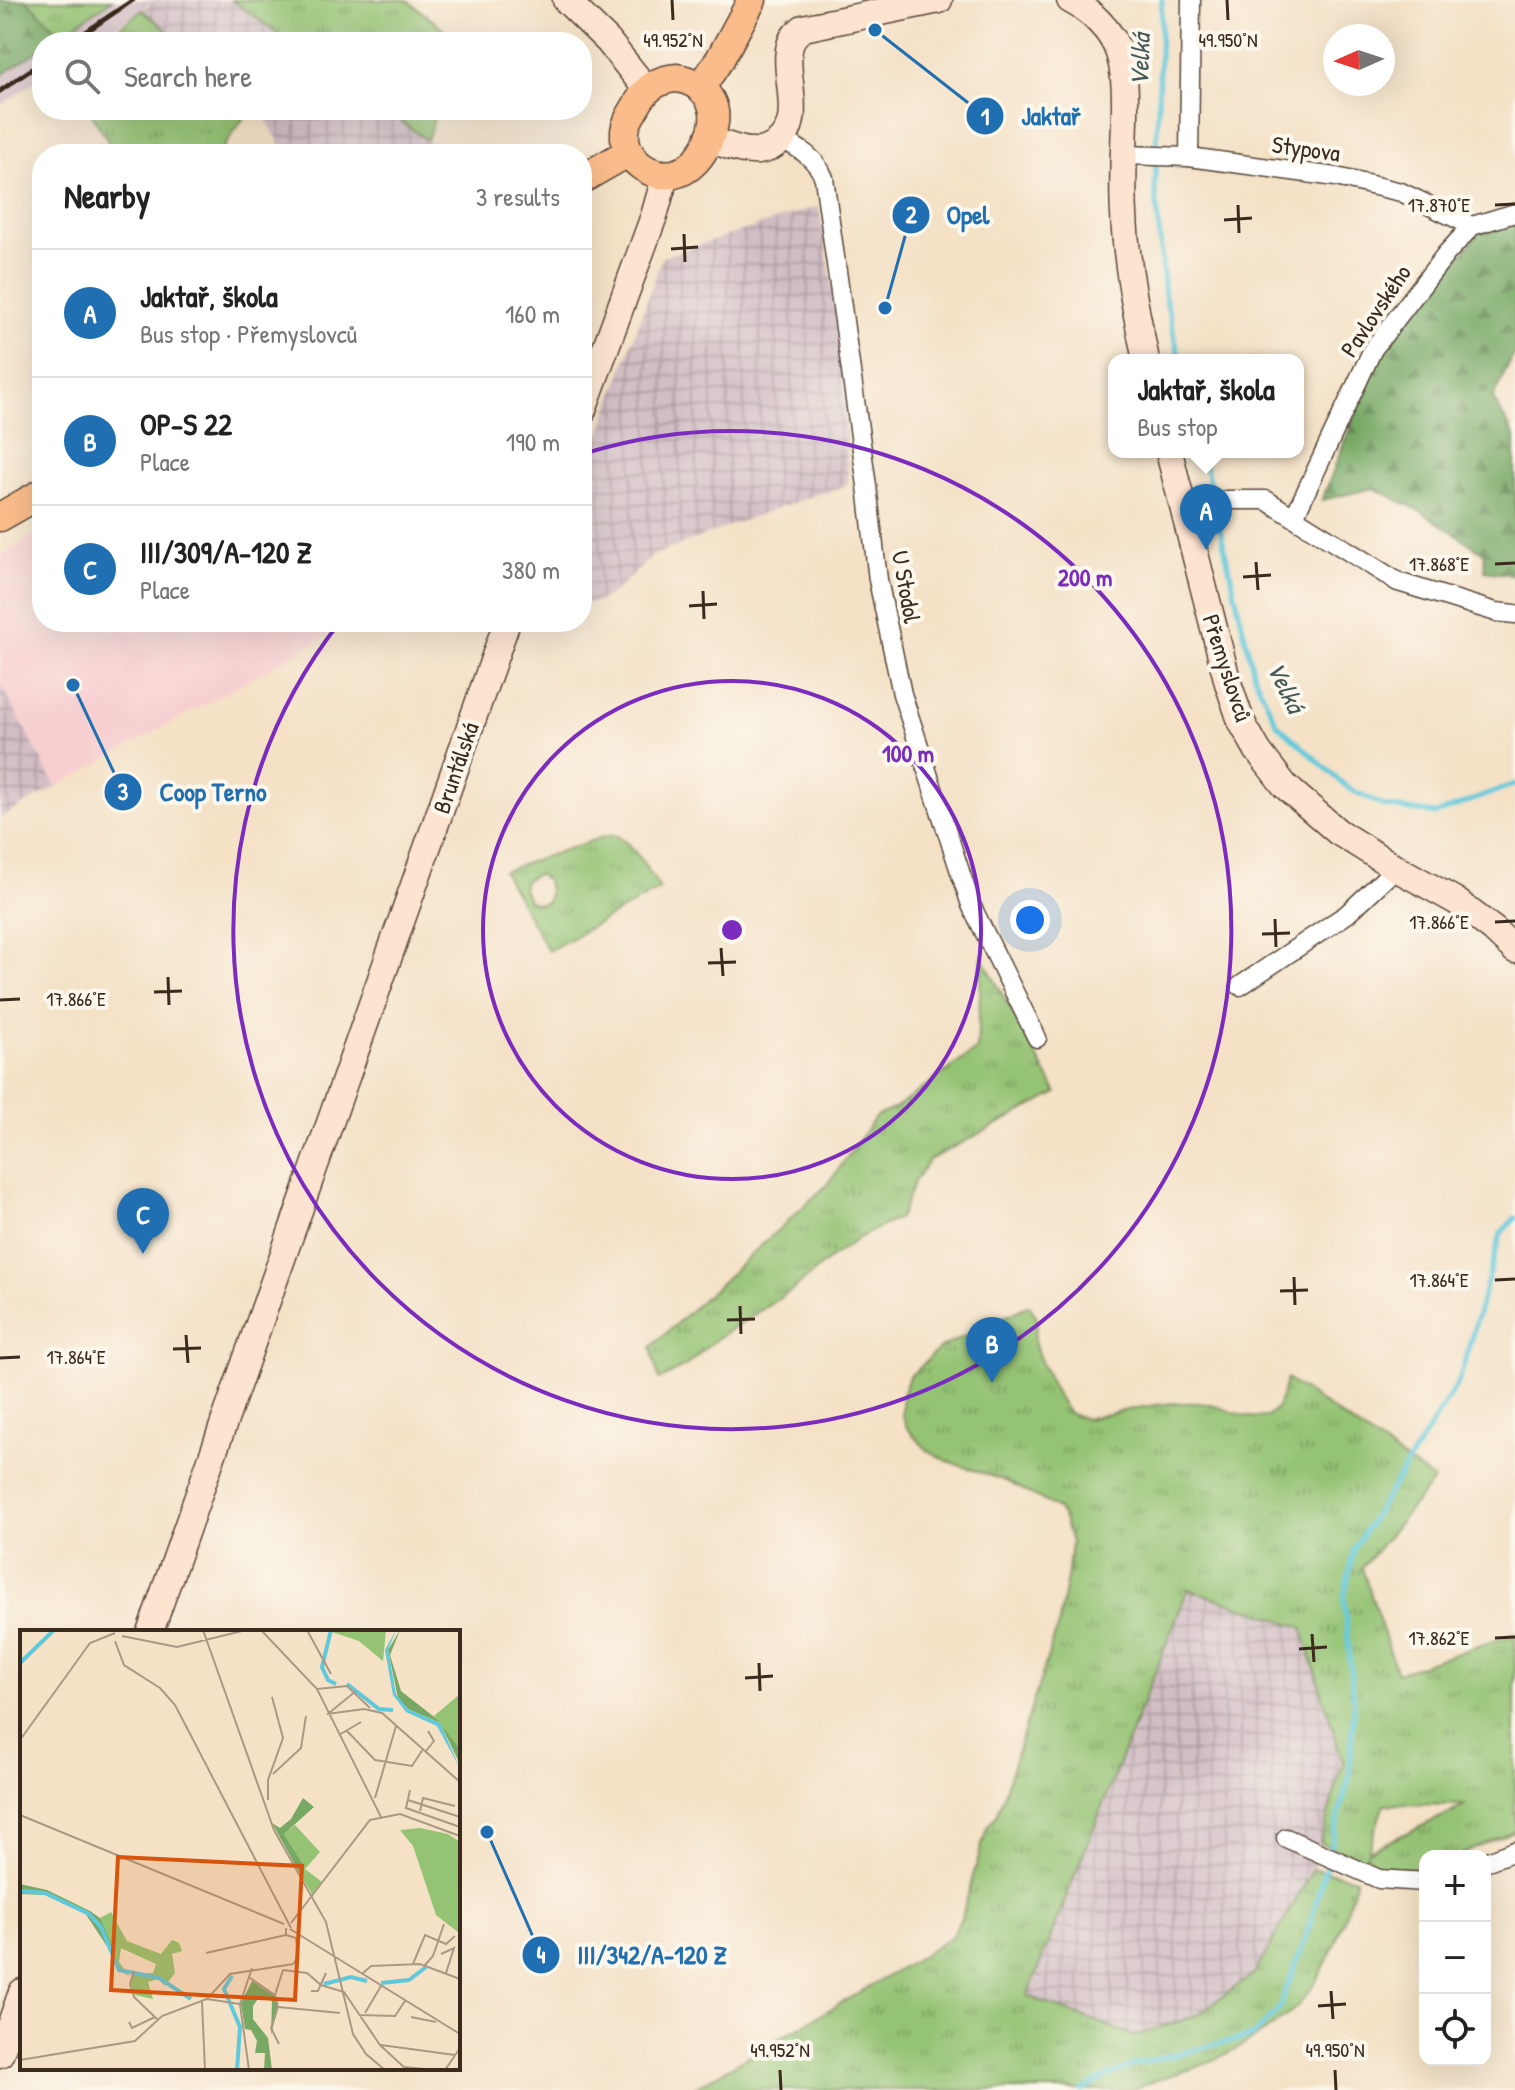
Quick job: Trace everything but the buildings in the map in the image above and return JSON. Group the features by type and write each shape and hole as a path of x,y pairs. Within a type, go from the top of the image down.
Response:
{"main road":[{"path":"701,87 752,0"},
{"path":"677,78 701,87 710,98 715,113 715,123 703,152 690,166 673,174 663,175 644,169 629,152 625,130 638,79 657,82 677,78"},
{"path":"592,173 629,152"},
{"path":"0,517 32,499"}],"street":[{"path":"566,0 594,26 638,79"},
{"path":"709,139 753,151 768,148 782,139 789,129 791,118 790,48 799,30 809,25 939,0"},
{"path":"1070,0 1101,25 1120,55 1132,155 1124,212 1128,263 1145,354"},
{"path":"1182,157 1191,0"},
{"name":"U Stodol","path":"782,139 814,160 824,178 878,580 902,694 971,905 1037,1038"},
{"name":"Stypova","path":"1132,155 1182,157 1336,177 1401,192 1472,226"},
{"path":"592,385 654,216 663,175"},
{"path":"1472,226 1515,213"},
{"name":"Pavlovského","path":"1294,517 1373,349 1446,254 1472,226"},
{"name":"Přemyslovců","path":"1172,458 1192,506 1228,683 1241,721 1258,751 1285,786 1338,832 1456,901 1515,950"},
{"path":"1192,506 1227,500 1266,500 1398,582 1496,612 1515,614"},
{"name":"Bruntálská","path":"151,1630 503,632"},
{"path":"1240,986 1347,914 1396,868"},
{"path":"1286,1838 1379,1879 1419,1882"},
{"path":"1491,1860 1515,1851"},
{"path":"0,2054 20,1998"}],"shaded area":[{"path":"111,0 155,0 108,32 64,32"},
{"path":"156,0 232,0 276,32 169,32 142,10"},
{"path":"32,54 32,84 0,106 0,75"},
{"path":"267,120 399,120 432,144 280,144"},
{"path":"819,206 843,351 848,484 654,555 616,591 592,603 592,456 662,257"},
{"path":"32,537 32,632 326,632 328,635 56,787 0,683 0,556"},
{"path":"0,683 56,787 0,818"},
{"path":"1188,1589 1302,1627 1343,1762 1313,1869 1255,1973 1195,2016 1135,2036 1026,1997"}],"green space":[{"path":"0,0 26,0 60,32 32,32 32,55 0,76"},
{"path":"26,0 112,0 65,32 60,32"},
{"path":"232,0 407,0 447,32 276,32"},
{"path":"142,10 169,32 114,32"},
{"path":"95,120 242,120 226,144 110,144"},
{"path":"399,120 434,120 427,140"},
{"path":"1515,221 1515,352 1493,398 1515,437 1515,575 1485,571 1484,553 1422,512 1374,488 1322,500 1376,360 1479,233"},
{"path":"615,835 629,845 660,889 548,951 503,871","holes":["537,874 548,885 549,894 547,902 540,904 528,901 523,888 525,880"]},
{"path":"982,957 1057,1093 929,1160 914,1182 899,1218 860,1237 795,1288 715,1340 685,1366 659,1380 651,1347 829,1183 876,1116 896,1108 977,1049"},
{"path":"1029,1305 1038,1319 1035,1341 1040,1358 1060,1399 1072,1414 1086,1419 1142,1407 1185,1403 1208,1404 1249,1417 1267,1417 1277,1408 1287,1379 1434,1480 1362,1568 1397,1673 1515,1634 1515,1830 1472,1850 1419,1850 1419,1869 1373,1865 1367,1853 1363,1860 1320,1843 1343,1762 1302,1627 1188,1589 1027,1996 1135,2036 1195,2016 1255,1973 1313,1869 1356,1878 1330,1955 1315,1984 1297,2006 1227,2054 1131,2090 690,2090 951,1937 962,1916 987,1827 997,1815 1059,1622 1071,1543 1064,1519 1052,1505 1006,1481 947,1461 928,1451 907,1428 902,1415 902,1395 909,1377 940,1348","holes":["1384,1804 1465,1806 1368,1851"]}],"waterway":[{"name":"Velká","path":"1162,0 1155,185 1165,296 1179,354"},
{"name":"Velká","path":"1203,458 1213,497"},
{"name":"Velká","path":"1215,507 1254,675 1277,724 1348,788 1384,806 1436,814 1515,784"},
{"path":"1329,1852 1349,1779 1354,1705 1344,1599 1354,1548 1459,1381 1501,1233 1515,1218"},
{"path":"1083,2090 1136,2064 1252,2036 1278,2010 1306,1938 1327,1862"}],"railway":[{"path":"86,32 133,0"},
{"path":"0,91 32,69"}],"place":[{"name":"Jaktař","path":"875,30"},
{"name":"Opel","path":"885,308"},
{"name":"Jaktař, škola","path":"1206,550"},
{"name":"Coop Terno","path":"73,685"},
{"name":"III/309/A-120 Z","path":"143,1254"},
{"name":"OP-S 22","path":"992,1383"},
{"name":"III/342/A-120 Z","path":"487,1832"}]}
